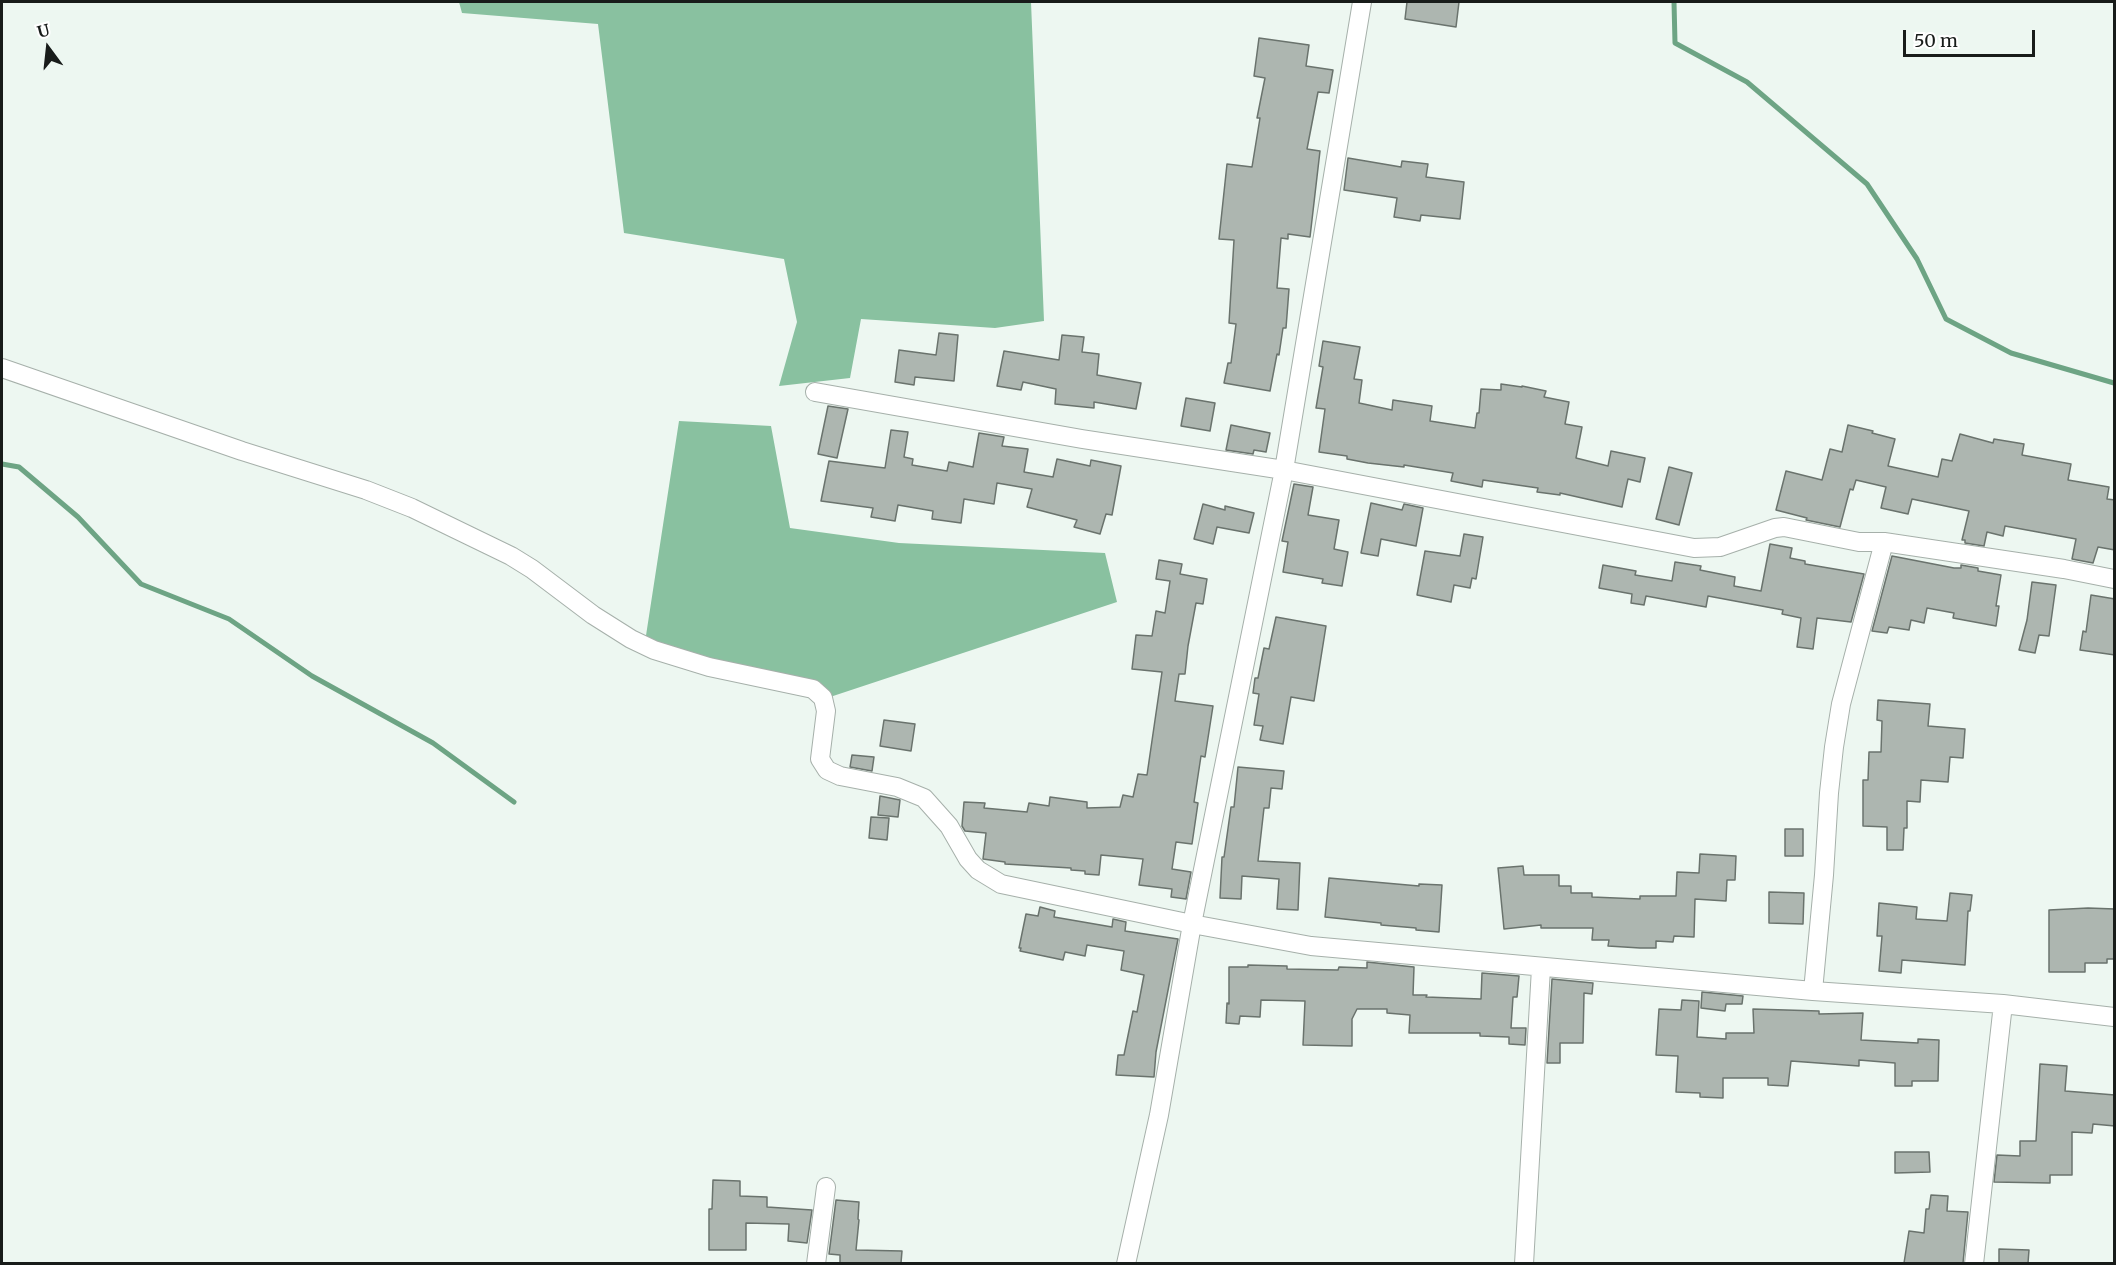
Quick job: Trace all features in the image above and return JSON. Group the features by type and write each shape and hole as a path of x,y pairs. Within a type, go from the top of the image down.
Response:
{"street":[{"path":"1126,1263 1154,1140 1192,924 1284,470 1362,2"},
{"path":"2,368 242,451 366,490 412,508 532,568 593,615 631,639 654,650 709,667 813,689 823,698 826,711 820,759 827,770 840,776 897,787 924,798 949,826 968,859 978,870 989,878 1017,888 1311,946 1814,991 2003,1004 2115,1017"},
{"path":"815,392 1082,439 1284,470 1694,548 1720,547 1784,527 1859,542 1884,542 2064,569 2115,579"},
{"path":"1814,991 1828,793 1834,747 1841,704 1884,542"},
{"path":"1524,1263 1541,968"},
{"path":"1974,1263 2003,1004"},
{"path":"816,1263 826,1187"}],"green space":[{"path":"459,2 1031,2 1044,321 995,328 861,319 850,378 779,386 797,322 784,259 624,233 598,24 462,13"},
{"path":"679,421 771,426 790,528 899,543 1105,553 1117,602 821,700 645,642"}],"building":[{"path":"1407,2 1459,2 1456,27 1405,19"},
{"path":"1259,38 1309,45 1306,66 1333,70 1329,93 1318,92 1307,149 1320,151 1310,237 1288,234 1288,239 1281,238 1277,288 1289,289 1286,328 1283,328 1270,391 1224,383 1228,363 1231,363 1236,324 1229,323 1234,240 1219,239 1227,164 1252,167 1260,118 1257,118 1265,78 1254,76"},
{"path":"1348,158 1401,167 1402,161 1428,164 1426,177 1464,182 1460,219 1421,215 1420,221 1394,217 1397,198 1344,190"},
{"path":"939,333 958,335 954,381 915,377 914,385 895,382 899,350 936,355"},
{"path":"1062,335 1084,337 1082,352 1099,354 1097,375 1141,383 1136,409 1094,402 1094,408 1055,404 1056,389 1023,382 1021,390 997,386 1004,351 1059,360"},
{"path":"1323,341 1360,347 1354,379 1362,380 1359,403 1392,410 1393,400 1432,406 1430,421 1475,428 1481,389 1501,390 1501,384 1546,391 1544,397 1569,402 1565,424 1582,427 1576,458 1608,466 1611,451 1645,458 1640,482 1628,479 1622,507 1560,493 1560,495 1537,492 1538,488 1483,480 1482,487 1451,481 1453,473 1404,465 1404,467 1368,463 1347,459 1347,456 1319,452 1325,409 1316,408 1323,367 1319,366"},
{"path":"1186,398 1215,403 1210,431 1181,426"},
{"path":"828,406 848,409 837,458 818,454"},
{"path":"1231,425 1270,433 1266,452 1254,450 1253,454 1226,450"},
{"path":"1848,425 1895,439 1888,466 1938,477 1942,459 1952,461 1960,434 1993,443 1994,439 2024,444 2022,455 2071,464 2068,480 2109,487 2107,499 2115,500 2115,550 2098,547 2093,563 2072,559 2076,539 2005,526 2003,536 1987,532 1984,546 1965,543 1965,540 1962,540 1969,511 1912,499 1908,514 1881,508 1886,487 1856,480 1853,490 1850,489 1840,527 1806,520 1807,518 1776,510 1786,471 1822,480 1830,449 1842,452"},
{"path":"891,430 908,432 904,457 913,459 912,465 947,471 949,462 973,467 979,433 1004,437 1002,446 1028,449 1024,472 1053,477 1057,459 1090,466 1091,460 1121,466 1112,515 1106,514 1100,534 1074,527 1077,520 1027,507 1032,489 997,483 994,504 964,499 961,523 932,519 933,511 898,505 895,521 871,517 873,508 821,501 829,461 885,468"},
{"path":"1669,467 1692,473 1679,525 1656,519"},
{"path":"1294,484 1313,487 1308,515 1339,520 1334,549 1348,552 1342,586 1322,583 1323,579 1283,572 1288,542 1282,541"},
{"path":"1371,503 1402,510 1404,504 1423,508 1416,546 1381,539 1378,556 1361,553"},
{"path":"1203,504 1225,510 1225,506 1254,513 1249,533 1217,527 1213,544 1194,539"},
{"path":"1464,534 1483,537 1476,579 1472,578 1470,588 1454,585 1451,602 1417,595 1425,551 1460,556"},
{"path":"1770,544 1792,548 1790,558 1805,561 1805,564 1864,574 1851,622 1817,618 1813,649 1797,647 1801,618 1782,614 1783,610 1708,596 1706,607 1646,596 1644,605 1631,603 1632,594 1599,588 1603,565 1636,571 1635,575 1672,581 1675,562 1701,566 1700,570 1735,577 1734,586 1761,591"},
{"path":"1892,556 1954,568 1961,568 1961,565 2001,575 1996,606 1999,606 1996,626 1953,618 1954,613 1927,608 1924,623 1911,620 1909,630 1889,627 1887,633 1872,631"},
{"path":"1159,560 1182,564 1180,574 1207,579 1203,604 1196,603 1185,674 1179,674 1175,701 1213,706 1205,757 1201,756 1194,802 1198,803 1192,844 1176,842 1172,869 1191,872 1186,899 1171,897 1172,889 1139,885 1143,859 1101,855 1099,875 1085,874 1085,871 1071,870 1071,868 1005,864 1005,862 983,859 986,833 965,831 962,826 964,802 985,803 984,808 1027,812 1029,803 1049,806 1050,797 1087,802 1087,808 1120,807 1123,795 1133,797 1138,774 1147,775 1162,672 1132,669 1136,635 1152,636 1156,611 1165,613 1170,581 1156,579"},
{"path":"2032,582 2056,585 2049,636 2039,635 2035,653 2019,650 2027,620"},
{"path":"2091,595 2115,599 2115,655 2080,650 2083,631 2086,632"},
{"path":"1276,617 1326,626 1314,701 1291,697 1283,744 1260,740 1263,726 1254,725 1259,694 1253,693 1255,678 1258,678 1264,648 1269,649"},
{"path":"1878,700 1930,704 1928,726 1965,729 1963,758 1950,757 1948,782 1921,780 1920,802 1907,801 1907,828 1904,828 1903,850 1887,850 1887,827 1863,826 1863,780 1868,780 1869,752 1881,752 1882,721 1877,720"},
{"path":"884,720 915,724 911,751 880,746"},
{"path":"852,755 874,757 872,771 850,767"},
{"path":"1238,767 1284,771 1282,789 1271,788 1269,808 1264,808 1258,861 1300,863 1298,910 1277,909 1279,879 1242,876 1241,899 1220,898 1222,857 1224,857 1231,807 1234,807"},
{"path":"880,796 900,800 898,817 878,815"},
{"path":"871,817 889,818 887,840 869,838"},
{"path":"1785,829 1803,829 1803,856 1785,856"},
{"path":"1700,854 1736,856 1735,880 1727,880 1726,901 1695,899 1694,937 1674,936 1673,942 1656,941 1656,948 1640,948 1608,946 1609,940 1592,940 1593,928 1541,928 1541,925 1504,929 1498,868 1523,866 1524,875 1559,875 1559,886 1571,886 1571,893 1592,893 1592,897 1640,899 1640,896 1676,896 1677,872 1699,873"},
{"path":"1329,878 1419,886 1419,884 1442,885 1439,932 1325,917"},
{"path":"1769,892 1804,893 1803,924 1769,923"},
{"path":"1950,893 1972,895 1970,911 1968,911 1965,965 1902,960 1901,973 1879,971 1882,936 1877,936 1879,903 1917,907 1916,919 1947,921"},
{"path":"1040,907 1055,911 1054,917 1112,927 1113,919 1126,922 1125,931 1178,939 1156,1052 1154,1077 1116,1075 1118,1055 1124,1055 1133,1011 1137,1012 1144,975 1121,970 1124,951 1087,945 1085,956 1065,952 1063,960 1020,951 1026,914 1038,916"},
{"path":"2115,909 2115,959 2107,959 2107,963 2085,963 2085,972 2049,972 2049,910"},
{"path":"1367,962 1414,967 1413,995 1427,995 1426,997 1481,999 1482,973 1519,976 1517,997 1513,997 1511,1028 1526,1028 1525,1045 1509,1044 1509,1037 1480,1036 1480,1033 1409,1033 1410,1015 1387,1013 1387,1009 1357,1009 1352,1019 1352,1046 1303,1045 1305,1001 1261,1000 1260,1017 1240,1016 1239,1024 1226,1023 1227,1003 1229,1004 1229,967 1287,966 1287,969 1338,970 1339,967 1367,968"},
{"path":"1552,979 1593,983 1592,994 1584,993 1583,1043 1560,1043 1560,1063 1547,1063"},
{"path":"1702,992 1743,996 1742,1004 1726,1004 1725,1011 1701,1008"},
{"path":"1682,1000 1699,1001 1697,1037 1726,1039 1726,1033 1754,1033 1753,1009 1819,1011 1819,1014 1863,1013 1861,1040 1918,1043 1918,1039 1939,1040 1938,1081 1912,1081 1912,1086 1895,1086 1895,1063 1859,1060 1859,1066 1791,1061 1788,1086 1768,1085 1768,1078 1723,1078 1723,1098 1700,1097 1700,1093 1676,1092 1678,1056 1656,1055 1659,1009 1681,1010"},
{"path":"2040,1064 2067,1066 2065,1091 2115,1095 2115,1126 2093,1124 2092,1133 2072,1132 2072,1175 2050,1175 2050,1183 1994,1182 1997,1155 2020,1156 2020,1141 2036,1141"},
{"path":"1895,1152 1929,1152 1930,1172 1895,1173"},
{"path":"713,1180 740,1181 740,1196 767,1197 767,1207 812,1210 807,1243 788,1241 789,1224 746,1223 746,1250 709,1250 709,1209 712,1209"},
{"path":"1931,1195 1948,1196 1947,1211 1968,1212 1963,1263 1904,1263 1909,1231 1924,1233 1926,1209 1929,1209"},
{"path":"836,1200 859,1202 856,1250 902,1251 901,1263 840,1263 840,1255 829,1254"},
{"path":"1999,1249 2029,1250 2028,1263 1999,1263"}],"waterway":[{"path":"1674,2 1675,43 1747,82 1867,184 1917,259 1946,319 2011,353 2114,383"},
{"path":"2,464 19,467 78,517 141,584 229,619 312,676 433,743 514,802"}]}
